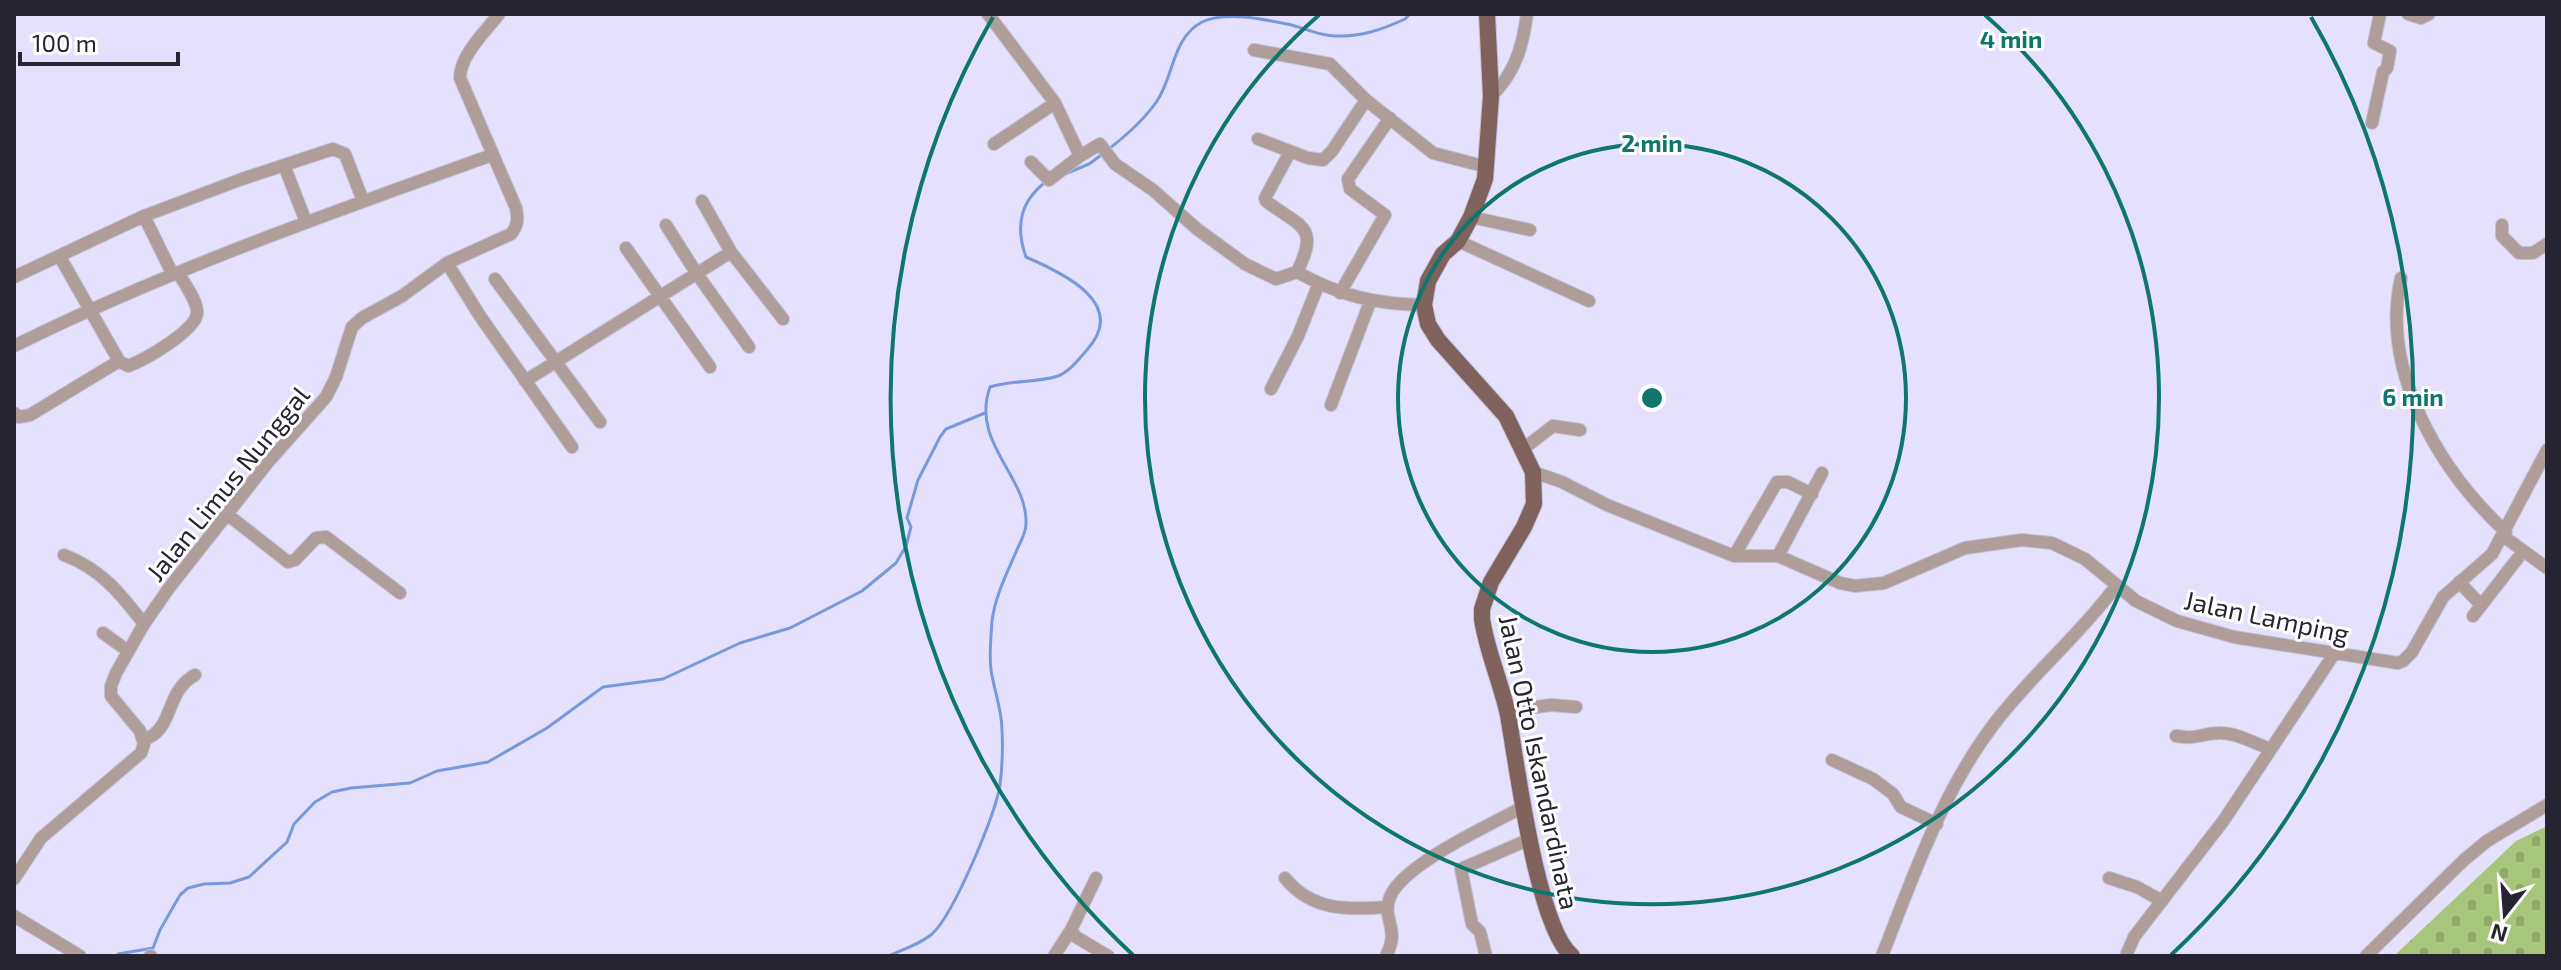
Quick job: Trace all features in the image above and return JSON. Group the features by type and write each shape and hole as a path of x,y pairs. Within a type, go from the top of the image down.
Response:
{"main road":[{"path":"1424,305 1426,286 1436,265 1458,241 1471,217 1487,167 1491,93 1487,14"},
{"name":"Jalan Otto Iskandardinata","path":"1424,305 1434,335 1506,416 1533,472 1535,493 1528,520 1491,582 1482,609 1484,631 1507,711 1530,839 1552,927 1564,954"}],"street":[{"name":"Jalan Limus Nunggal","path":"143,740 140,731 114,701 110,691 112,680 144,624 269,461 333,387 352,327 447,263 511,234 517,225 516,208 462,84 460,71 499,14"},
{"path":"988,14 1055,103 1080,156"},
{"path":"1491,93 1511,72 1525,34 1527,14"},
{"path":"2372,123 2390,51 2374,43 2380,14"},
{"path":"2408,14 2421,18 2429,14"},
{"path":"1254,50 1330,64 1366,100 1433,153 1487,167"},
{"path":"1258,139 1314,160 1328,157 1366,100"},
{"path":"994,144 1055,103"},
{"path":"1340,293 1385,215 1350,189 1348,179 1390,118"},
{"path":"1031,162 1049,180 1096,145 1103,147 1115,164 1153,190 1197,229 1245,264 1273,279 1297,272 1308,247 1308,235 1265,198 1290,152"},
{"path":"14,277 144,216 333,149 340,150 347,158 363,201"},
{"path":"14,346 91,308 175,273 492,155"},
{"path":"284,165 306,222"},
{"path":"702,201 731,252 783,319"},
{"path":"60,257 119,361 124,365 133,365 175,339 198,312 144,216"},
{"path":"1471,217 1530,230"},
{"path":"666,225 749,347"},
{"path":"2502,225 2502,236 2523,254 2533,253 2547,244"},
{"path":"1458,241 1589,301"},
{"path":"626,248 710,367"},
{"path":"525,381 731,252"},
{"path":"447,263 480,316 572,447"},
{"path":"1297,272 1340,293 1370,302 1424,305"},
{"path":"2401,278 2395,326 2411,393 2442,457 2504,534 2547,568"},
{"path":"495,279 600,422"},
{"path":"1271,389 1298,336 1319,283"},
{"path":"1331,405 1370,302"},
{"path":"14,413 19,417 30,415 119,361"},
{"path":"1523,449 1553,426 1580,430"},
{"name":"Jalan Lamping","path":"1533,472 1734,556 1778,556 1840,583 1871,586 1884,583 1965,548 1999,542 2038,540 2052,543 2073,552 2156,613 2177,621 2234,637 2390,663 2403,661 2412,652 2435,608 2492,554 2547,450"},
{"path":"1778,556 1822,473"},
{"path":"1734,556 1776,483 1788,482 1812,494"},
{"path":"228,515 288,562 295,560 316,538 326,537 400,593"},
{"path":"2492,554 2508,570"},
{"path":"64,555 95,569 144,624"},
{"path":"2473,616 2518,558"},
{"path":"2459,582 2481,605"},
{"path":"1882,956 1950,793 1993,726 2036,674 2082,629 2116,586"},
{"path":"103,633 128,651"},
{"path":"2126,956 2134,937 2224,820 2334,654"},
{"path":"15,873 41,838 137,758 143,749 143,740 159,731 165,721 178,688 195,675"},
{"path":"1507,711 1551,705 1576,707"},
{"path":"2176,736 2192,739 2216,733 2230,734 2270,749"},
{"path":"1832,760 1873,779 1893,794 1901,807 1937,824"},
{"path":"2366,956 2464,860 2487,841 2547,805"},
{"path":"1386,956 1393,939 1387,907 1396,884 1442,851 1523,807"},
{"path":"1486,956 1480,932 1472,924 1461,869 1530,839"},
{"path":"1054,956 1071,930 1096,878"},
{"path":"1285,878 1300,895 1335,907 1387,907"},
{"path":"2109,878 2137,887 2162,901"},
{"path":"14,916 80,956"},
{"path":"1071,930 1076,937 1108,956"}],"green space":[{"path":"2547,826 2547,956 2394,956 2516,841"}],"waterway":[{"path":"1110,148 1152,108 1163,91 1179,47 1192,29 1202,22 1222,17 1244,17 1287,24 1323,35 1344,36 1379,29 1410,14"},
{"path":"1065,174 1089,164 1104,153"},
{"path":"888,956 922,941 941,923 972,863 1000,785 1002,722 990,664 992,621 998,595 1026,524 1018,490 987,425 986,407 990,387 1062,374 1080,358 1098,334 1100,319 1096,305 1086,292 1073,281 1026,257 1021,235 1022,215 1031,197 1047,181"},
{"path":"117,956 153,948 180,895 188,888 230,883 249,877 287,842 294,824 315,802 332,792 410,783 437,771 488,762 547,728 603,687 663,679 740,643 790,628 862,591 896,563 906,546 911,527 907,518 918,480 940,437 946,429 985,413"}]}
